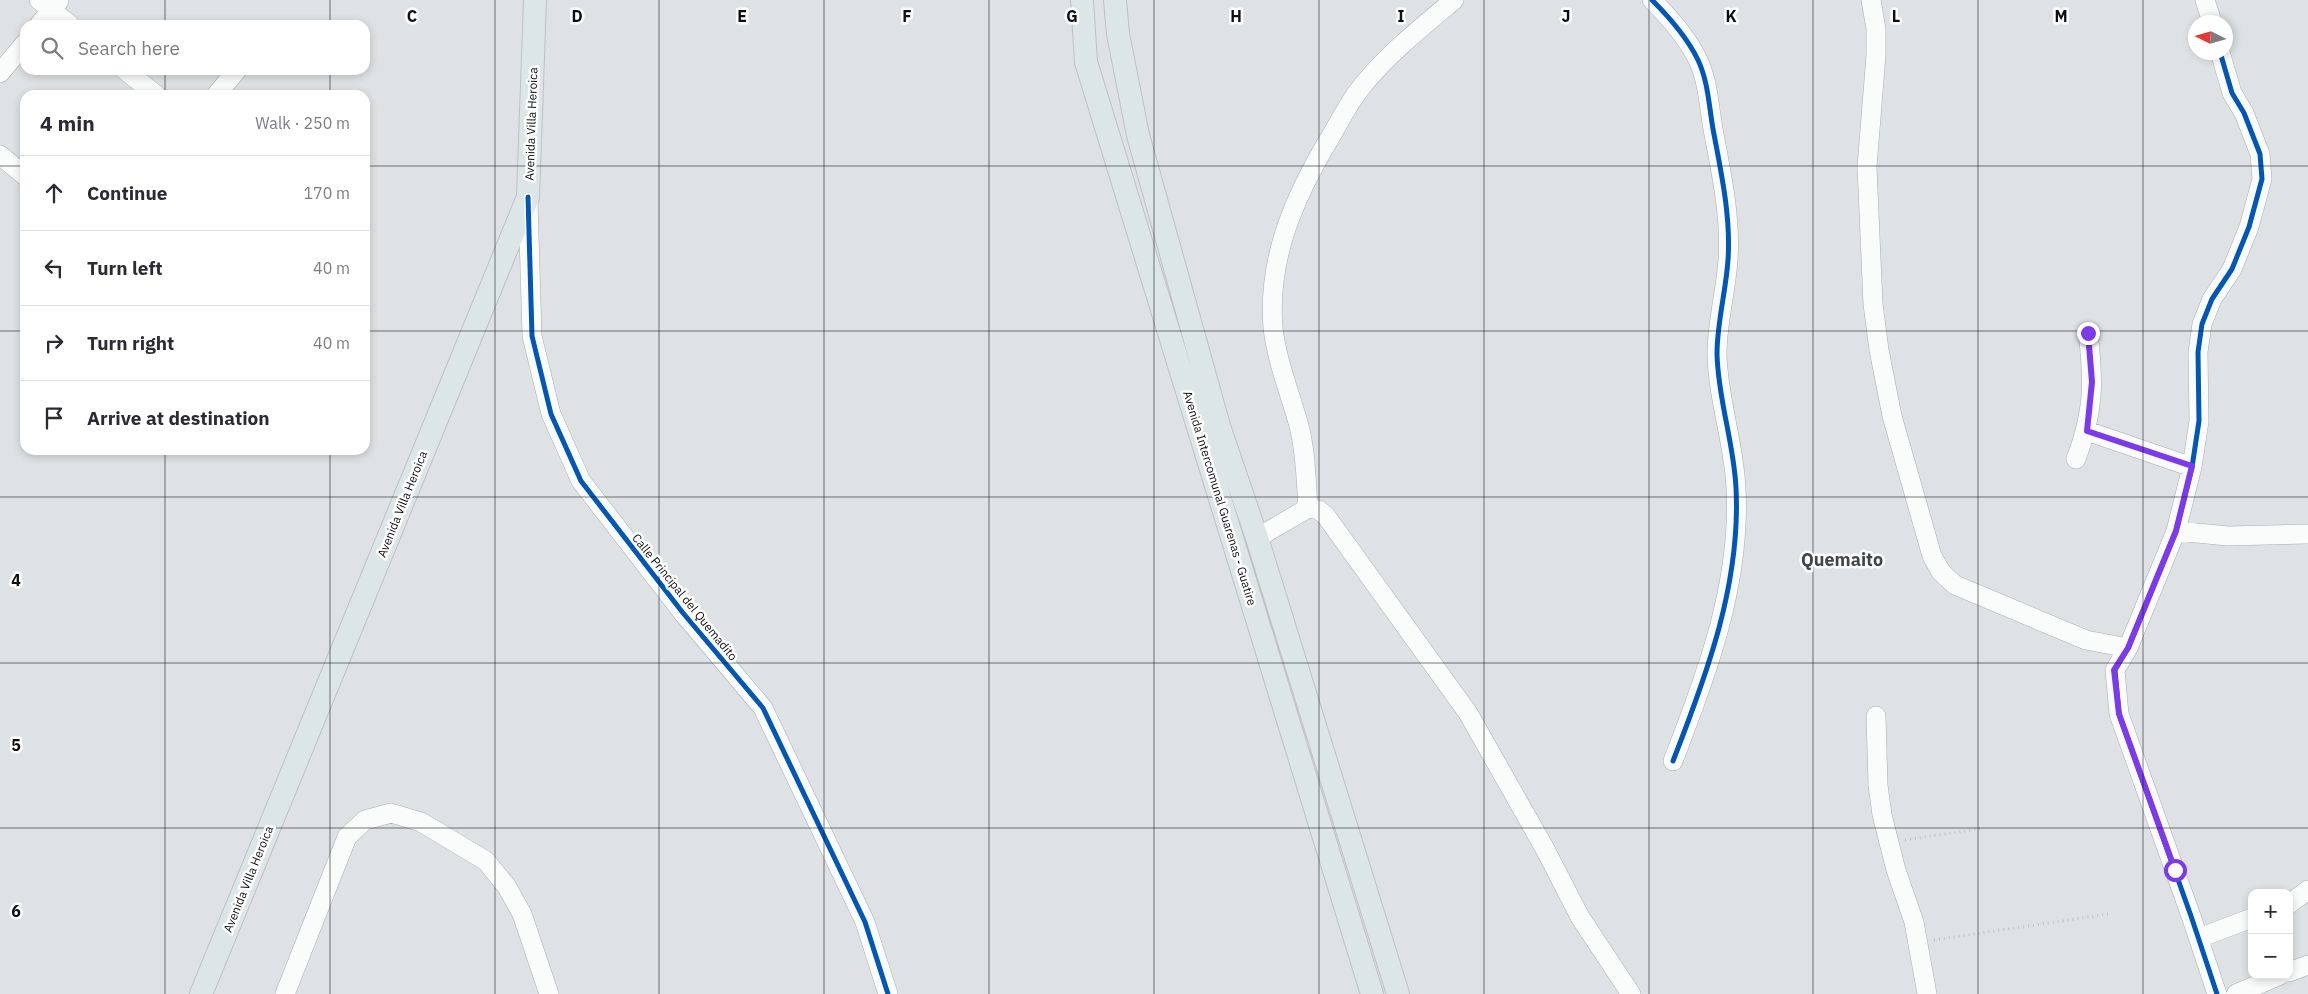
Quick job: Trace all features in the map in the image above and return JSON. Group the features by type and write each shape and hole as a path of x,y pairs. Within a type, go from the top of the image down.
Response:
{"main road":[{"name":"Avenida Villa Heroica","path":"201,994 528,197 535,0"},
{"name":"Avenida Intercomunal Guarenas - Guatire","path":"1082,0 1086,62 1372,994"},
{"name":"Avenida Intercomunal Guarenas - Guatire","path":"1115,0 1118,34 1138,135 1219,426 1256,538 1398,994"}],"street":[{"path":"1308,508 1303,442 1283,377 1273,327 1274,282 1280,244 1302,186 1362,86 1379,67 1454,0"},
{"path":"1652,0 1682,33 1691,46 1704,75 1724,190 1729,243 1718,333 1718,374 1733,462 1737,507 1724,609 1712,655 1673,761"},
{"path":"1870,0 1876,29 1876,55 1867,167 1874,304 1879,350 1892,416 1932,556 1941,572 1955,585 2086,640 2128,648"},
{"path":"2205,0 2210,15"},
{"path":"42,20 50,3 65,20"},
{"path":"0,73 20,48"},
{"path":"2217,994 2199,938 2119,714 2114,670 2128,648 2176,531 2192,466 2199,421 2198,352 2202,324 2212,299 2232,269 2246,236 2253,218 2262,179 2260,154 2244,113 2232,93 2222,60"},
{"path":"131,75 150,90"},
{"path":"220,90 233,75"},
{"path":"0,156 20,172"},
{"name":"Calle Principal del Quemadito","path":"528,197 532,336 551,414 581,481 683,613 763,708 865,922 888,994"},
{"path":"2076,459 2087,431 2092,382 2088,333"},
{"path":"2087,431 2192,466"},
{"path":"1256,538 1308,508 1319,510 1326,516 1468,712 1580,917 1631,994"},
{"path":"2176,531 2228,536 2308,534"},
{"path":"1876,716 1878,785 1888,843 1919,942 1927,994"},
{"path":"285,994 347,837 365,820 391,813 420,822 486,861 507,887 522,914 549,994"},
{"path":"2293,901 2308,890"},
{"path":"2199,938 2248,920"},
{"path":"2293,971 2308,965"},
{"path":"2236,994 2271,979"}],"path":[{"path":"1888,843 1984,828"},
{"path":"1919,942 2109,914"}],"cycle path":[{"path":"1652,0 1689,43 1704,76 1708,94 1725,194 1728,227 1728,260 1718,330 1717,354 1720,388 1735,471 1736,488 1733,558 1719,628 1698,695 1673,761"},
{"path":"2217,994 2119,714 2115,670 2128,648 2176,531 2192,467 2199,421 2198,352 2202,324 2212,299 2232,269 2249,227 2262,179 2260,154 2244,113 2232,93 2222,60"},
{"path":"528,197 532,336 551,414 581,481 683,613 763,708 865,922 888,994"}],"district":[{"name":"Quemaito","path":"1842,559"}],"route":[{"path":"2088,333 2092,397 2087,431 2114,438 2192,466 2176,531 2128,648 2114,670 2119,714 2175,870"}]}
